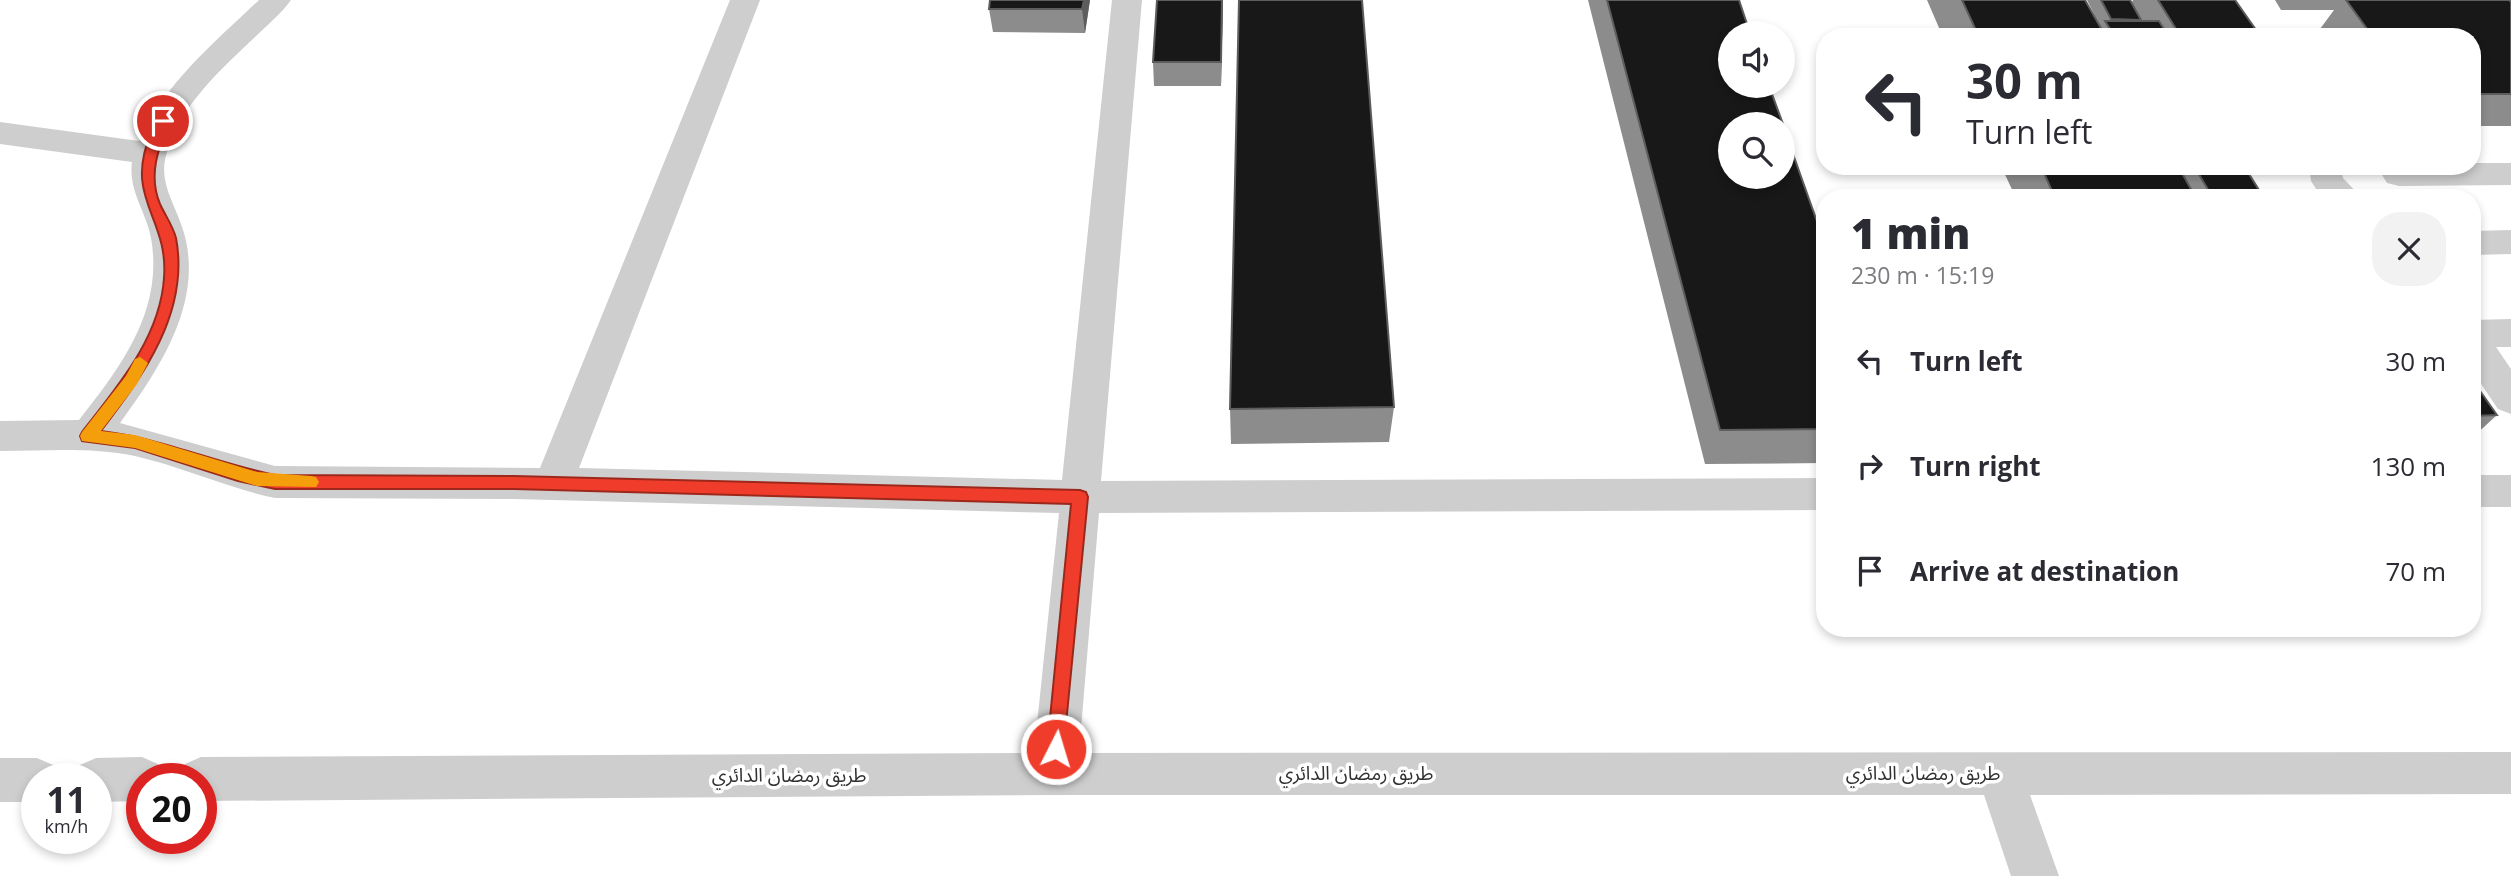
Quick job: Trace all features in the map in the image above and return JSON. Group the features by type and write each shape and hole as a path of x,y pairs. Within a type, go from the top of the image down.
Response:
{"street":[{"path":"88,436 137,369 160,327 172,278 168,236 151,200 147,177 150,153 163,121 185,91 276,0"},
{"path":"553,485 745,0"},
{"path":"1054,774 1127,0"},
{"path":"0,133 150,153"},
{"path":"2398,180 2511,174"},
{"path":"2324,175 2328,184 2334,189"},
{"path":"2481,243 2511,242"},
{"path":"2481,334 2511,333"},
{"path":"2481,355 2511,399"},
{"path":"0,436 88,436 135,441 238,474 275,482 553,485 1080,497 1816,494"},
{"path":"2481,491 2511,491"},
{"path":"2000,773 2035,876"},
{"name":"طريق رمضان الدائري","path":"217,779 1054,774 2511,773"},
{"path":"0,780 21,780"}],"building":[{"path":"990,0 1084,0 1082,9 989,9"},
{"path":"1157,0 1222,0 1221,62 1153,62"},
{"path":"1239,0 1362,0 1394,407 1230,409"},
{"path":"1607,0 1739,0 1746,21 1718,21 1718,98 1773,98 1779,112 1718,112 1718,189 1795,189 1795,160 1816,219 1816,429 1720,430"},
{"path":"1962,0 2085,0 2101,28 1975,28"},
{"path":"2101,0 2130,0 2141,20 2111,19"},
{"path":"2158,0 2235,0 2255,28 2175,28"},
{"path":"2346,0 2509,0 2511,94 2481,94 2481,28 2366,28"},
{"path":"2105,21 2159,21 2163,28 2109,28"},
{"path":"2045,175 2183,175 2191,189 2051,189"},
{"path":"2199,175 2250,175 2258,189 2208,189"},
{"path":"2481,392 2497,415 2481,416"}],"slow traffic":[{"path":"140,363 132,380 88,436 135,441 257,479 311,482"}],"route":[{"path":"163,121 150,153 147,177 151,200 168,236 172,278 160,327 132,380 88,436 135,441 238,474 275,482 514,482 1080,497 1056,749"}]}
